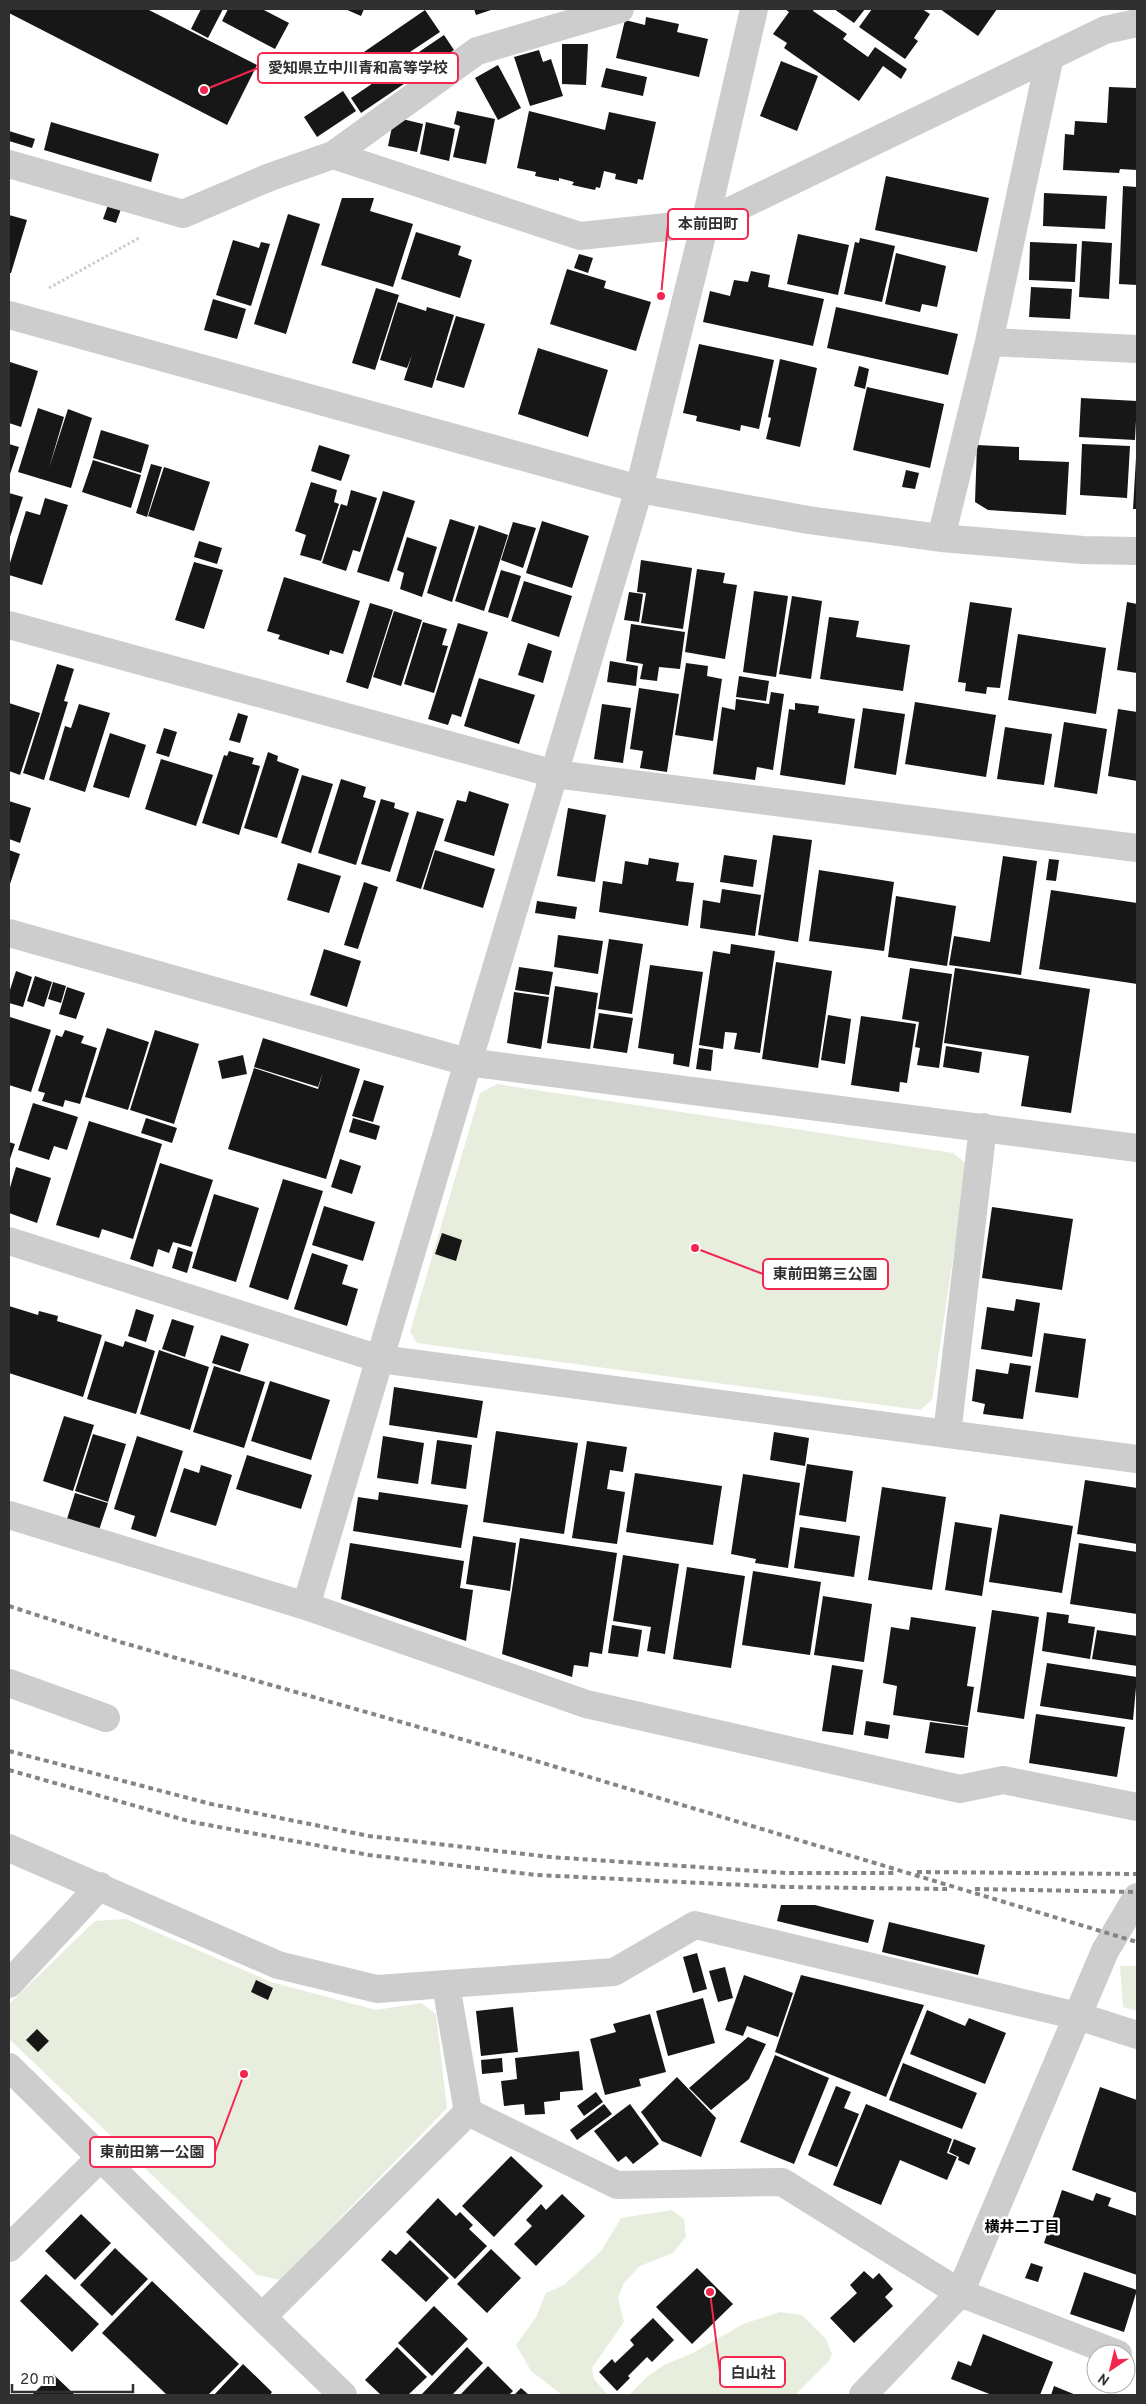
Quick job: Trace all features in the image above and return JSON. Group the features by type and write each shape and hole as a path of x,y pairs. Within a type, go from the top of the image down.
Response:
{"street":[{"path":"9,164 183,214 270,177 333,155 477,51 620,9"},
{"path":"306,1606 467,1062 555,774 638,489 705,223 754,9"},
{"path":"333,155 580,236 705,223 1105,30 1137,23"},
{"path":"941,538 990,342 1050,56"},
{"path":"9,315 638,489 808,520 941,538 1083,550 1137,551"},
{"path":"990,342 1137,349"},
{"path":"9,625 555,774 1137,848"},
{"path":"9,933 467,1062 1137,1148"},
{"path":"947,1434 983,1127"},
{"path":"9,1241 380,1360 1137,1459"},
{"path":"9,1515 306,1606 586,1704 960,1788 1003,1780 1137,1806"},
{"path":"9,1683 106,1718"},
{"path":"9,1848 278,1965 377,1989 614,1972 695,1925 1078,2016 1137,2035"},
{"path":"9,1984 100,1886"},
{"path":"863,2395 960,2293 1105,1951 1137,1897"},
{"path":"446,1985 468,2112"},
{"path":"9,2067 262,2318 343,2395"},
{"path":"468,2112 617,2185 782,2182 960,2293 1092,2344"},
{"path":"262,2318 468,2112"},
{"path":"9,2248 100,2158"}],"path":[{"path":"40,293 183,214"}],"green space":[{"path":"497,1084 953,1153 967,1164 932,1400 920,1410 417,1343 410,1332 480,1093"},
{"path":"126,1919 271,1982 376,2010 421,2003 436,2014 447,2108 280,2280 257,2275 9,2039 9,2004 95,1921"},
{"path":"1120,1966 1137,1966 1137,2011 1123,2007"},
{"path":"672,2210 684,2219 686,2237 673,2253 640,2266 624,2283 618,2298 624,2322 592,2368 594,2379 608,2395 562,2395 531,2371 516,2345 536,2317 546,2293 564,2285 601,2251 621,2218"},
{"path":"780,2312 802,2315 826,2339 832,2354 829,2361 795,2395 629,2395 648,2376 664,2365 691,2354 743,2324"}],"building":[{"path":"9,9 147,9 257,65 227,125 9,13"},
{"path":"201,9 223,9 208,38 191,29"},
{"path":"228,9 262,9 289,23 275,49 222,21"},
{"path":"345,9 364,9 361,16"},
{"path":"474,9 494,9 476,15"},
{"path":"785,9 814,9 813,11 847,34 843,39 868,57 875,47 907,69 901,79 883,66 859,101 784,48 787,43 773,34 789,12"},
{"path":"834,9 865,9 854,23"},
{"path":"872,9 922,9 930,14 914,38 918,41 905,59 859,27"},
{"path":"940,9 997,9 978,36"},
{"path":"425,10 440,32 362,84 348,63"},
{"path":"646,17 679,24 677,32 708,39 699,77 616,58 625,20 645,25"},
{"path":"444,35 454,50 361,113 351,98"},
{"path":"562,44 588,44 586,85 562,84"},
{"path":"539,50 543,62 551,59 563,96 530,106 514,57"},
{"path":"781,61 818,76 797,131 760,116"},
{"path":"498,65 521,108 498,120 475,78"},
{"path":"606,68 647,77 643,96 601,87"},
{"path":"1109,87 1137,88 1137,170 1120,169 1119,173 1063,170 1065,134 1074,135 1075,121 1107,123"},
{"path":"343,91 356,111 317,137 304,117"},
{"path":"457,111 495,119 486,164 453,157 460,126 454,124"},
{"path":"529,111 605,130 609,112 656,122 643,180 638,179 637,184 615,179 616,174 604,171 600,188 596,187 595,190 572,185 574,182 559,178 559,181 535,176 536,172 517,168"},
{"path":"394,117 423,124 417,152 388,146"},
{"path":"51,122 159,154 151,182 44,150"},
{"path":"426,122 455,129 449,161 420,154"},
{"path":"9,131 35,139 32,148 9,141"},
{"path":"886,176 989,198 977,252 875,230"},
{"path":"1123,186 1137,187 1137,285 1119,284"},
{"path":"1044,193 1107,196 1105,229 1043,226"},
{"path":"342,198 374,198 370,211 413,224 393,287 321,265"},
{"path":"108,205 121,209 116,223 103,219"},
{"path":"288,214 320,224 286,334 254,324"},
{"path":"9,215 27,220 11,273 9,273"},
{"path":"416,232 461,246 458,255 472,260 460,298 401,279"},
{"path":"798,234 849,245 838,295 787,284"},
{"path":"860,238 895,246 882,302 844,294 855,242 859,243"},
{"path":"233,240 259,248 261,242 270,244 251,306 216,295"},
{"path":"1082,241 1112,243 1109,299 1079,297"},
{"path":"1030,242 1077,244 1075,282 1029,280"},
{"path":"896,253 946,266 937,307 922,304 920,312 885,304"},
{"path":"579,254 593,258 588,273 574,268"},
{"path":"567,269 606,281 604,288 651,302 636,351 550,324"},
{"path":"751,271 770,275 768,287 824,299 813,346 703,322 710,291 730,296 734,280 748,282"},
{"path":"1031,287 1072,289 1070,319 1029,317"},
{"path":"376,288 399,295 375,370 352,363"},
{"path":"213,299 246,309 237,339 204,330"},
{"path":"398,302 426,311 427,307 454,315 432,388 404,380 412,355 407,368 380,360"},
{"path":"836,307 958,334 948,375 827,348"},
{"path":"456,316 485,324 464,388 436,380"},
{"path":"699,344 774,360 759,429 741,425 740,431 696,421 697,416 683,413"},
{"path":"538,348 608,370 588,437 518,414"},
{"path":"780,359 817,368 800,447 766,439 771,418 768,417"},
{"path":"10,362 38,371 21,427 9,423"},
{"path":"859,366 869,369 865,389 854,386"},
{"path":"867,387 944,404 930,468 853,450"},
{"path":"1081,398 1137,401 1135,440 1079,437"},
{"path":"38,408 64,417 49,468 68,409 92,418 71,488 18,472"},
{"path":"101,430 149,445 141,473 93,458"},
{"path":"9,444 19,447 9,477"},
{"path":"1082,444 1130,446 1127,498 1080,495"},
{"path":"319,445 350,455 341,481 311,471"},
{"path":"977,445 1019,447 1019,460 1069,462 1066,515 988,510 975,502"},
{"path":"1136,458 1137,509 1133,509"},
{"path":"93,460 141,475 131,508 82,492"},
{"path":"151,464 162,467 147,517 136,513"},
{"path":"164,467 210,482 194,531 148,516"},
{"path":"906,470 919,473 915,489 902,487"},
{"path":"311,482 337,490 334,502 339,504 321,561 300,555 306,535 295,531"},
{"path":"351,490 377,498 360,552 353,550 346,571 322,563 341,504 347,506"},
{"path":"383,491 415,501 389,582 357,572"},
{"path":"9,493 23,497 9,540"},
{"path":"45,498 68,505 42,585 9,575 9,566 26,511 40,515"},
{"path":"450,519 475,527 452,602 427,593"},
{"path":"542,521 589,536 572,588 526,573"},
{"path":"513,522 536,528 523,568 501,560"},
{"path":"479,525 508,535 484,611 455,601"},
{"path":"407,537 437,547 422,597 400,589 404,573 397,570"},
{"path":"199,541 222,548 217,564 194,557"},
{"path":"641,560 692,568 683,629 641,623 646,593 637,592"},
{"path":"194,562 223,570 204,629 175,620"},
{"path":"697,569 725,573 723,583 737,585 725,659 685,652"},
{"path":"501,570 521,576 508,618 488,612"},
{"path":"284,577 360,601 343,654 330,650 329,655 278,639 280,635 267,631"},
{"path":"524,581 572,596 559,637 511,621"},
{"path":"754,591 788,596 776,677 743,672"},
{"path":"629,592 643,594 639,622 624,620"},
{"path":"792,596 822,601 811,679 779,674"},
{"path":"970,602 1012,608 1000,688 987,687 986,694 965,691 966,683 958,682"},
{"path":"1127,602 1137,604 1137,673 1117,670"},
{"path":"370,603 393,610 368,689 346,682"},
{"path":"394,611 422,620 401,686 373,677"},
{"path":"829,617 859,621 856,637 910,645 903,691 820,679"},
{"path":"423,622 447,629 442,645 448,646 434,693 404,684"},
{"path":"458,623 488,632 461,717 452,714 448,725 428,719"},
{"path":"631,624 685,632 680,669 659,667 657,681 640,679 643,664 626,661"},
{"path":"1018,634 1106,648 1096,714 1008,700"},
{"path":"528,643 552,651 543,683 518,675"},
{"path":"610,661 638,666 636,686 607,682"},
{"path":"686,663 708,666 707,676 722,679 713,741 675,735"},
{"path":"57,664 74,669 64,701 68,702 44,780 23,773"},
{"path":"739,676 769,681 766,701 736,697"},
{"path":"479,678 535,695 519,744 464,726"},
{"path":"639,688 679,694 667,772 640,768 643,751 630,749"},
{"path":"771,692 784,694 773,770 757,767 755,780 713,774 722,707 735,710 736,699 769,704"},
{"path":"915,702 996,715 986,777 905,764"},
{"path":"9,703 40,713 20,775 9,771"},
{"path":"795,703 819,706 818,713 855,719 845,785 780,775 789,709 795,710"},
{"path":"79,704 110,713 85,792 49,780 65,726 71,728"},
{"path":"602,704 631,708 623,763 594,759"},
{"path":"863,708 905,714 896,775 854,768"},
{"path":"1118,709 1137,712 1137,781 1108,776"},
{"path":"238,713 248,716 240,743 229,740"},
{"path":"1064,722 1107,729 1097,794 1054,787"},
{"path":"1005,727 1052,734 1044,785 997,779"},
{"path":"164,728 177,732 169,757 156,753"},
{"path":"110,733 146,745 129,798 93,787"},
{"path":"229,751 254,758 252,764 260,766 239,835 202,823 224,755 227,756"},
{"path":"268,752 278,756 277,761 299,769 277,838 244,828"},
{"path":"161,759 213,775 196,826 145,809"},
{"path":"302,775 333,784 311,853 281,843"},
{"path":"341,779 366,787 363,797 376,801 356,865 318,853"},
{"path":"469,791 509,804 494,856 444,841 457,800 466,802"},
{"path":"381,799 395,803 394,808 409,813 390,872 361,864"},
{"path":"9,801 31,808 20,843 9,839"},
{"path":"568,808 606,815 595,882 557,876"},
{"path":"417,811 444,819 421,889 396,881"},
{"path":"773,835 812,840 798,942 758,935"},
{"path":"9,850 20,854 9,887"},
{"path":"435,850 495,869 483,908 423,889"},
{"path":"724,855 757,860 753,887 720,882"},
{"path":"1003,856 1037,861 1021,975 949,965 954,936 990,942"},
{"path":"649,858 679,863 676,881 694,883 688,926 599,912 603,881 622,884 625,861 648,865"},
{"path":"1049,859 1059,860 1056,881 1046,880"},
{"path":"298,863 341,876 329,913 287,900"},
{"path":"819,870 894,882 884,951 809,941"},
{"path":"364,882 378,887 358,949 344,945"},
{"path":"722,889 761,895 755,936 700,928 703,900 720,903"},
{"path":"1051,890 1137,903 1137,984 1039,969"},
{"path":"896,896 956,906 947,966 888,957"},
{"path":"537,901 577,907 575,919 535,913"},
{"path":"558,935 603,941 598,974 554,967"},
{"path":"609,939 643,944 632,1014 598,1009"},
{"path":"731,944 775,951 760,1053 734,1049 737,1033 725,1032 723,1049 699,1045 713,951 730,954"},
{"path":"324,949 361,961 347,1007 310,995"},
{"path":"776,962 832,971 818,1068 762,1059"},
{"path":"650,965 703,972 689,1067 673,1064 674,1054 638,1048"},
{"path":"519,967 553,972 549,995 515,990"},
{"path":"910,968 952,974 939,1068 917,1065 920,1048 915,1047 919,1022 902,1019"},
{"path":"955,968 1090,989 1071,1113 1021,1106 1029,1056 944,1043"},
{"path":"16,971 32,977 23,1007 9,1003 9,993"},
{"path":"35,976 52,982 44,1007 27,1001"},
{"path":"53,982 66,986 61,1003 48,999"},
{"path":"555,986 598,993 590,1049 547,1043"},
{"path":"67,987 85,993 76,1019 59,1014"},
{"path":"514,992 549,997 541,1049 507,1043"},
{"path":"599,1013 633,1018 627,1053 593,1048"},
{"path":"828,1015 851,1019 845,1064 821,1060"},
{"path":"861,1016 916,1024 907,1083 900,1082 899,1092 851,1085"},
{"path":"10,1017 51,1030 31,1092 9,1085"},
{"path":"107,1028 149,1042 128,1110 85,1097"},
{"path":"65,1030 84,1036 81,1043 97,1048 80,1104 65,1100 63,1107 42,1101 45,1093 38,1091 56,1035 62,1037"},
{"path":"155,1030 199,1044 174,1124 130,1110"},
{"path":"263,1038 360,1069 326,1179 228,1149 254,1068 318,1089 323,1072 318,1087 254,1067"},
{"path":"946,1046 982,1052 979,1073 943,1067"},
{"path":"699,1048 713,1050 711,1071 696,1069"},
{"path":"243,1055 247,1074 222,1079 218,1061"},
{"path":"364,1080 384,1086 373,1122 352,1116"},
{"path":"33,1103 78,1117 67,1150 54,1146 49,1160 18,1150"},
{"path":"146,1118 177,1128 172,1143 141,1133"},
{"path":"353,1118 380,1126 376,1140 349,1132"},
{"path":"89,1121 162,1144 133,1239 102,1229 99,1238 56,1225"},
{"path":"9,1142 15,1144 9,1162"},
{"path":"340,1159 361,1166 352,1194 331,1187"},
{"path":"160,1163 213,1180 191,1247 173,1242 169,1253 158,1249 153,1267 130,1259"},
{"path":"16,1167 51,1178 37,1223 9,1213 9,1191"},
{"path":"283,1179 323,1191 288,1300 249,1287"},
{"path":"214,1194 259,1208 236,1282 192,1268"},
{"path":"324,1206 375,1222 363,1261 312,1245"},
{"path":"992,1207 1073,1219 1062,1290 982,1278"},
{"path":"442,1233 462,1240 456,1261 435,1254"},
{"path":"178,1247 193,1252 187,1273 172,1268"},
{"path":"312,1253 348,1265 342,1284 358,1289 347,1326 294,1309"},
{"path":"1016,1299 1040,1303 1032,1357 981,1349 987,1307 1014,1311"},
{"path":"9,1306 38,1315 39,1311 58,1316 57,1321 102,1335 83,1397 9,1373"},
{"path":"136,1309 154,1315 146,1342 128,1336"},
{"path":"172,1319 194,1326 185,1357 162,1349"},
{"path":"1044,1333 1086,1339 1078,1398 1035,1392"},
{"path":"221,1335 249,1344 240,1372 212,1363"},
{"path":"105,1341 123,1347 125,1341 155,1351 136,1414 87,1399"},
{"path":"159,1350 209,1367 190,1430 140,1414"},
{"path":"1010,1363 1031,1366 1023,1419 983,1414 985,1404 972,1401 976,1369 1008,1374"},
{"path":"214,1366 265,1382 244,1448 193,1432"},
{"path":"270,1381 330,1400 311,1460 251,1441"},
{"path":"394,1387 483,1401 477,1438 389,1425"},
{"path":"64,1416 94,1425 73,1491 43,1481"},
{"path":"496,1431 578,1443 564,1534 483,1522"},
{"path":"774,1432 809,1438 805,1466 770,1460"},
{"path":"93,1434 126,1444 108,1502 75,1491"},
{"path":"137,1436 183,1451 156,1537 131,1529 135,1516 114,1509"},
{"path":"383,1436 424,1443 418,1484 377,1478"},
{"path":"437,1440 472,1445 466,1489 431,1484"},
{"path":"587,1441 627,1447 623,1472 610,1470 607,1489 625,1492 617,1544 572,1538"},
{"path":"247,1455 312,1475 301,1509 236,1489"},
{"path":"807,1464 853,1471 846,1522 799,1515"},
{"path":"201,1465 232,1475 216,1526 170,1512 184,1468 199,1473"},
{"path":"635,1473 722,1486 713,1545 626,1532"},
{"path":"743,1474 800,1483 788,1568 755,1563 756,1559 731,1554"},
{"path":"1085,1480 1137,1488 1137,1544 1077,1534"},
{"path":"882,1487 946,1497 932,1590 868,1580"},
{"path":"379,1492 468,1505 461,1548 353,1531 358,1497 378,1500"},
{"path":"75,1493 108,1503 99,1530 67,1519"},
{"path":"1000,1514 1073,1526 1062,1593 989,1582"},
{"path":"955,1522 992,1528 982,1596 945,1590"},
{"path":"800,1527 860,1536 854,1577 794,1568"},
{"path":"473,1536 516,1543 510,1591 466,1584"},
{"path":"520,1538 617,1553 602,1654 590,1652 588,1667 574,1665 572,1677 502,1654"},
{"path":"350,1543 464,1561 460,1588 473,1590 466,1641 341,1599"},
{"path":"1079,1543 1137,1552 1137,1614 1070,1604"},
{"path":"623,1555 679,1564 665,1654 647,1651 651,1627 613,1621"},
{"path":"687,1567 745,1576 731,1668 673,1659"},
{"path":"753,1571 821,1582 810,1655 742,1645"},
{"path":"823,1596 872,1604 864,1662 814,1655"},
{"path":"992,1610 1039,1617 1024,1719 977,1712"},
{"path":"1047,1612 1069,1615 1068,1623 1095,1627 1090,1659 1042,1651"},
{"path":"911,1617 976,1627 967,1686 974,1687 968,1726 893,1715 897,1686 883,1683 891,1627 909,1630"},
{"path":"612,1625 642,1630 638,1657 608,1653"},
{"path":"1097,1630 1137,1636 1137,1666 1092,1659"},
{"path":"1047,1663 1137,1677 1133,1720 1040,1706"},
{"path":"832,1665 863,1670 853,1735 822,1731"},
{"path":"1036,1714 1125,1727 1117,1777 1029,1763"},
{"path":"866,1721 890,1725 888,1739 864,1735"},
{"path":"930,1722 968,1727 964,1758 925,1753"},
{"path":"781,1905 815,1905 874,1920 868,1943 777,1921"},
{"path":"889,1922 985,1945 978,1975 882,1952"},
{"path":"697,1953 707,1989 693,1993 683,1957"},
{"path":"725,1967 733,1998 718,2002 709,1971"},
{"path":"744,1975 793,1993 778,2037 747,2026 743,2036 725,2030"},
{"path":"801,1975 924,2005 886,2097 775,2052"},
{"path":"256,1980 273,1988 268,2000 251,1992"},
{"path":"703,1998 715,2043 668,2056 656,2011"},
{"path":"513,2007 518,2052 481,2056 476,2011"},
{"path":"927,2010 965,2026 969,2018 1006,2033 985,2084 910,2054"},
{"path":"650,2014 666,2072 639,2079 641,2086 605,2095 590,2039 616,2032 613,2024"},
{"path":"37,2029 49,2041 38,2052 26,2040"},
{"path":"748,2037 766,2044 749,2079 711,2110 689,2088"},
{"path":"579,2051 583,2090 560,2092 560,2100 544,2102 545,2114 525,2115 524,2104 504,2106 501,2081 517,2079 515,2058"},
{"path":"775,2055 829,2078 794,2164 740,2142"},
{"path":"502,2058 503,2072 482,2074 481,2060"},
{"path":"903,2063 977,2093 962,2129 889,2100"},
{"path":"677,2077 716,2118 701,2157 662,2141 641,2112"},
{"path":"836,2086 851,2092 844,2108 859,2114 837,2167 808,2155"},
{"path":"1100,2087 1137,2100 1137,2193 1072,2170"},
{"path":"596,2092 603,2102 584,2116 577,2106"},
{"path":"604,2104 612,2114 577,2140 570,2130"},
{"path":"630,2104 659,2144 633,2164 626,2156 618,2162 594,2131"},
{"path":"866,2104 952,2139 947,2153 957,2157 947,2180 900,2160 881,2205 833,2185"},
{"path":"954,2139 976,2148 969,2165 958,2160 959,2157 949,2152"},
{"path":"511,2156 543,2186 494,2237 462,2206"},
{"path":"1062,2190 1093,2201 1096,2193 1111,2198 1108,2206 1137,2216 1137,2275 1044,2243"},
{"path":"562,2194 585,2216 536,2266 514,2244 532,2226 526,2220 541,2204 546,2210"},
{"path":"438,2198 456,2216 460,2212 473,2225 469,2229 487,2246 455,2279 406,2232"},
{"path":"81,2214 111,2243 75,2280 45,2251"},
{"path":"410,2240 449,2278 426,2302 381,2260 390,2250 396,2255"},
{"path":"115,2248 148,2279 112,2316 80,2285"},
{"path":"491,2249 521,2278 487,2313 457,2284"},
{"path":"1031,2263 1043,2267 1038,2282 1025,2278"},
{"path":"697,2268 733,2304 692,2344 656,2307"},
{"path":"864,2271 873,2279 879,2273 893,2289 885,2297 893,2306 854,2343 830,2318 857,2293 850,2285"},
{"path":"1084,2272 1137,2290 1124,2332 1070,2314"},
{"path":"46,2274 99,2324 72,2352 20,2301"},
{"path":"152,2281 239,2364 208,2395 167,2395 102,2333"},
{"path":"434,2306 468,2339 432,2376 398,2343"},
{"path":"653,2318 674,2340 652,2362 647,2357 628,2376 630,2378 617,2391 599,2372 612,2359 615,2363 634,2345 630,2340"},
{"path":"983,2334 1053,2362 1040,2395 992,2395 951,2379 958,2361 971,2366"},
{"path":"397,2347 427,2377 408,2395 381,2395 365,2380"},
{"path":"467,2347 483,2363 452,2395 421,2395"},
{"path":"243,2364 272,2392 270,2395 214,2395"},
{"path":"488,2366 513,2391 509,2395 460,2395"},
{"path":"53,2374 75,2395 32,2395"},
{"path":"1054,2386 1076,2395 1051,2395"},
{"path":"521,2388 529,2395 514,2395"}],"railway":[{"path":"9,1606 120,1642 503,1751 1137,1942"},
{"path":"9,1751 211,1804 369,1836 550,1857 786,1873 895,1873"},
{"path":"9,1770 192,1822 369,1855 536,1875 785,1887 947,1889"},
{"path":"917,1872 1137,1874"},
{"path":"975,1889 1137,1892"}],"place":[{"name":"愛知県立中川青和高等学校","path":"204,90"},
{"name":"本前田町","path":"661,296"},
{"name":"東前田第三公園","path":"695,1248"},
{"name":"東前田第一公園","path":"244,2074"},
{"name":"白山社","path":"710,2292"}],"district":[{"name":"横井二丁目","path":"1022,2228"}]}
